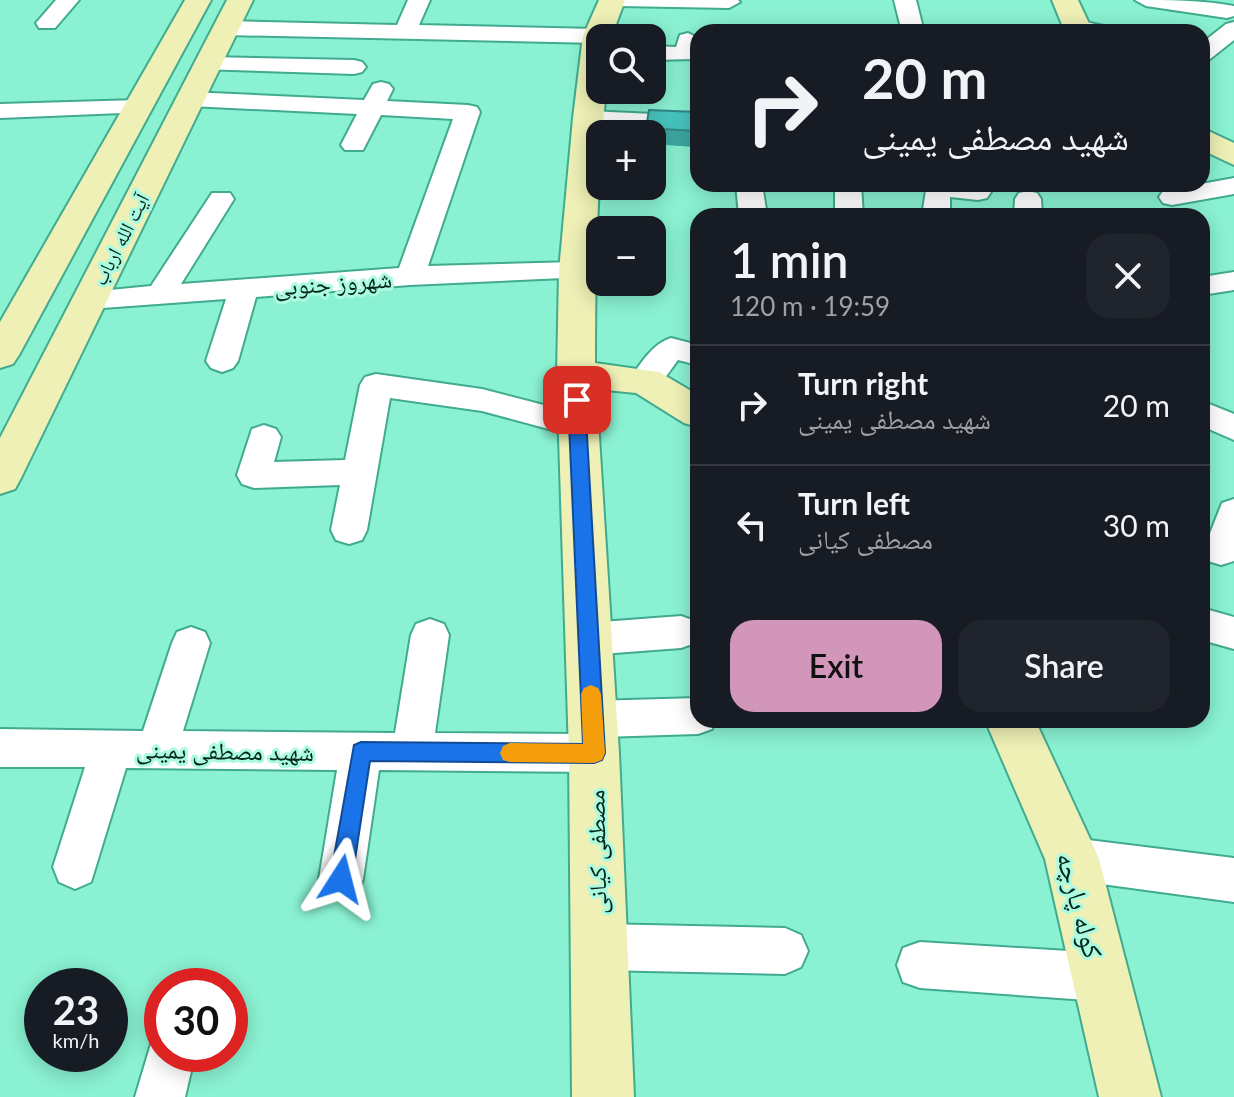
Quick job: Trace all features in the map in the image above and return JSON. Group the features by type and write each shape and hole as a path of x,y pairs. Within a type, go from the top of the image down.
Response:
{"street":[{"path":"47,23 68,0"},
{"name":"آیت الله ارباب","path":"0,355 13,309 138,107 198,0"},
{"path":"406,31 419,0"},
{"name":"مصطفی کیانی","path":"605,24 612,0"},
{"path":"618,0 729,2"},
{"path":"905,0 911,24"},
{"path":"1065,0 1082,24"},
{"path":"1146,0 1230,20 1210,44"},
{"path":"233,14 586,46"},
{"name":"آیت الله ارباب","path":"0,478 233,14"},
{"path":"666,53 687,54 688,40"},
{"path":"207,64 354,67"},
{"path":"354,145 378,97"},
{"path":"190,99 378,97 468,112 410,276"},
{"name":"مصطفی کیانی","path":"590,104 577,271 576,374 593,736 603,1097"},
{"path":"0,111 138,107"},
{"path":"588,118 690,123"},
{"path":"1210,190 1234,186"},
{"path":"1172,197 1200,192"},
{"path":"160,294 221,199"},
{"name":"شهروز جنوبی","path":"89,300 410,276 577,271"},
{"path":"1210,285 1234,281"},
{"path":"222,361 244,288"},
{"path":"645,381 671,348 690,352"},
{"path":"576,374 645,381 690,408"},
{"path":"349,530 376,385 482,400 578,425"},
{"path":"1210,416 1234,428"},
{"path":"264,437 254,475 360,472"},
{"path":"1221,551 1234,512"},
{"path":"1210,626 1234,633"},
{"path":"588,639 681,632"},
{"path":"412,752 430,635"},
{"path":"157,749 191,643"},
{"name":"شهید مصطفی یمینی","path":"0,748 412,752 593,736 690,718"},
{"name":"کوله پارچه","path":"1014,728 1072,859 1130,1097"},
{"path":"75,867 111,749"},
{"path":"341,879 361,751"},
{"path":"1072,859 1234,880"},
{"path":"599,947 785,951"},
{"path":"920,965 1101,977"},
{"path":"160,1097 166,1072"}],"building":[{"path":"649,110 690,112 690,131 666,129 666,120 647,120"}],"slow traffic":[{"path":"510,753 594,753 591,694"}],"route":[{"path":"341,879 361,751 594,753 577,400"}]}
